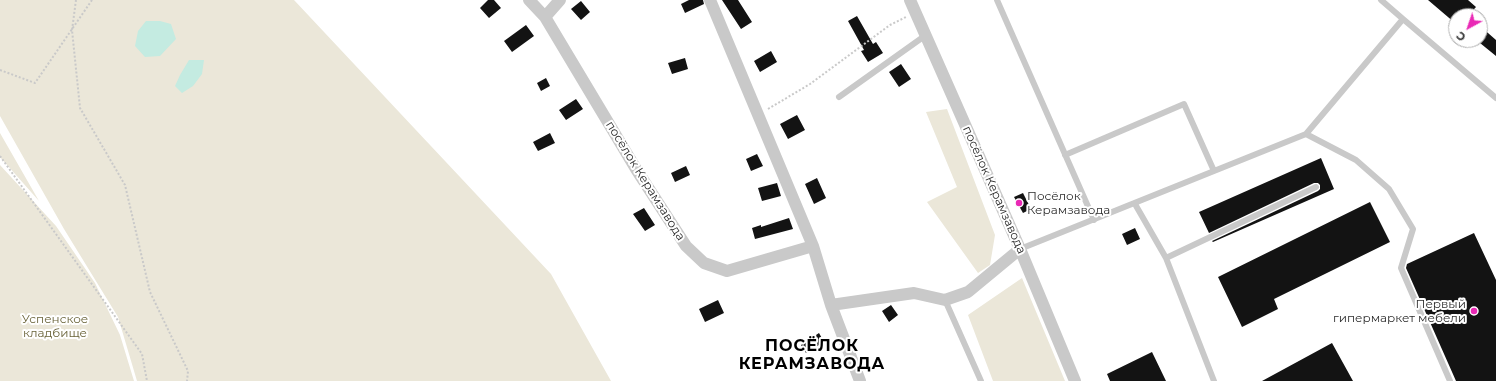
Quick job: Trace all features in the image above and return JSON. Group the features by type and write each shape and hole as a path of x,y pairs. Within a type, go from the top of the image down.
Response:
{"street":[{"name":"посёлок Керамзавода","path":"529,0 545,17 636,169 686,246 704,263 728,271 813,246"},
{"path":"545,17 560,0"},
{"path":"710,0 813,246 831,304 860,381"},
{"name":"посёлок Керамзавода","path":"910,0 1020,249 1075,381"},
{"path":"831,304 914,293 945,300 968,292 1020,249"}],"lane":[{"path":"997,0 1094,220"},
{"path":"1381,0 1496,98"},
{"path":"1020,249 1306,134 1403,19"},
{"path":"839,97 926,35"},
{"path":"1065,155 1184,104 1214,171"},
{"path":"1306,134 1356,160 1389,189 1413,229 1401,268 1450,381"},
{"path":"1166,258 1316,187"},
{"path":"1135,204 1166,258 1214,381"},
{"path":"945,300 981,381"}],"path":[{"path":"76,0 72,30 80,108 125,185 150,292 188,371 187,381"},
{"path":"0,70 35,83 92,0"},
{"path":"759,115 810,84 890,25 916,12"},
{"path":"0,156 142,354 147,381"}],"green space":[{"path":"0,0 294,0 551,274 611,381 137,381 118,317 64,229 0,116"},
{"path":"947,109 995,235 990,265 978,273 927,202 957,187 926,112"},
{"path":"0,133 39,201 0,157"},
{"name":"Успенское кладбище","path":"0,165 56,226 95,283 120,335 134,381 0,381"},
{"path":"1022,278 1065,381 993,381 968,315"}],"shaded area":[{"path":"146,21 160,21 171,24 176,39 160,56 145,57 135,46 138,31"},
{"path":"189,60 204,60 202,74 193,86 182,93 175,86"}],"building":[{"path":"488,0 494,0 501,8 489,18 480,8"},
{"path":"689,0 703,0 704,4 685,13 681,4"},
{"path":"722,0 738,0 752,22 741,29"},
{"path":"1428,0 1468,0 1476,7 1448,8 1448,17"},
{"path":"581,1 590,12 581,20 571,9"},
{"path":"857,16 873,44 876,42 883,53 868,62 861,51 864,50 848,21"},
{"path":"526,25 534,36 512,52 504,41"},
{"path":"1488,33 1496,40 1496,56 1486,48 1488,48"},
{"path":"771,51 777,62 760,72 754,61"},
{"path":"685,58 688,69 672,74 668,63"},
{"path":"901,64 911,79 899,87 889,72"},
{"path":"546,78 550,86 541,91 537,83"},
{"path":"576,99 583,109 566,120 559,110"},
{"path":"797,115 805,130 788,139 780,124"},
{"path":"550,133 555,143 538,151 533,142"},
{"path":"757,154 763,166 751,171 746,159"},
{"path":"1321,158 1334,189 1213,242 1212,241 1318,191 1320,189 1320,185 1318,183 1314,183 1209,233 1199,212"},
{"path":"686,166 690,175 675,182 671,173"},
{"path":"817,178 826,198 814,204 805,184"},
{"path":"777,183 781,196 762,201 758,188"},
{"path":"1023,193 1031,209 1023,213 1014,197"},
{"path":"1370,202 1390,242 1274,299 1278,309 1242,327 1218,277"},
{"path":"644,208 655,225 645,231 633,214"},
{"path":"789,218 793,229 755,239 752,228 761,225 761,227"},
{"path":"1135,228 1140,239 1127,245 1122,234"},
{"path":"1474,233 1496,280 1496,381 1456,381 1406,268 1407,264"},
{"path":"718,300 724,313 705,322 699,309"},
{"path":"891,305 898,315 889,322 882,311"},
{"path":"819,333 824,342 806,353 801,345"},
{"path":"1332,343 1353,381 1262,381"},
{"path":"1152,352 1166,381 1110,381 1107,374"}],"place":[{"name":"Посёлок Керамзавода","path":"1019,203"},
{"name":"Первый гипермаркет мебели","path":"1474,311"}],"district":[{"name":"ПОСЁЛОК КЕРАМЗАВОДА","path":"812,355"}]}
